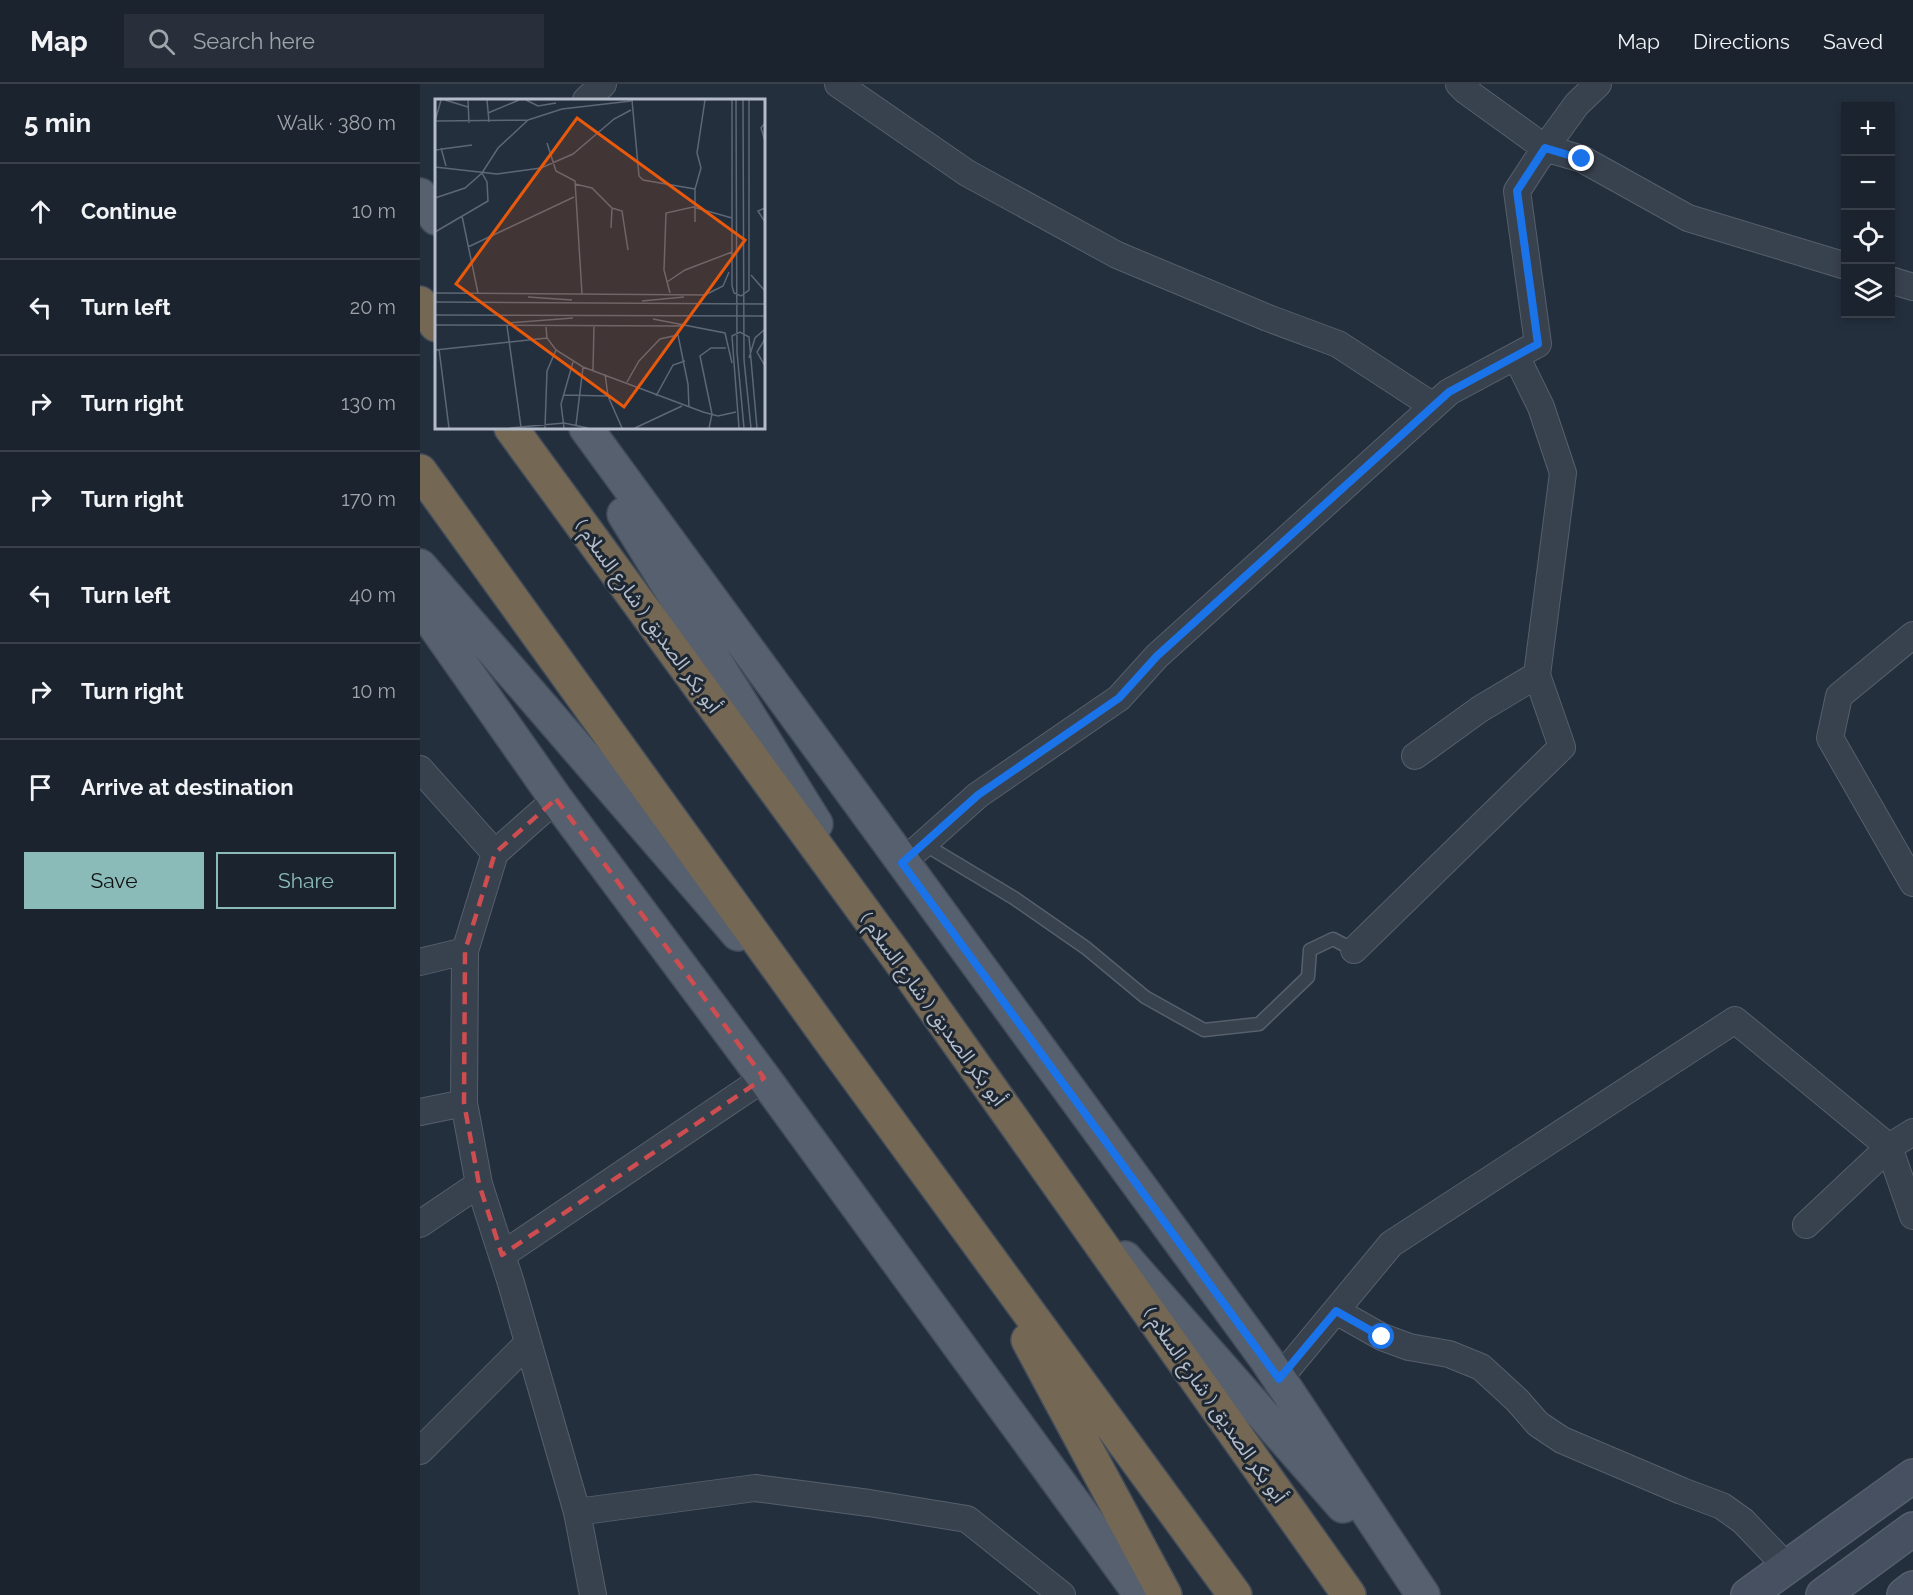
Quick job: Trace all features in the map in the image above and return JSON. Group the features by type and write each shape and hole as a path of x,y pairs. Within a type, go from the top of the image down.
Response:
{"highway":[{"path":"420,303 435,324"},
{"name":"( شارع السلام ) أبو بكر الصديق","path":"512,429 911,976 1349,1595"},
{"path":"420,471 832,1043 1235,1595"},
{"path":"970,1233 1165,1595"}],"main road":[{"path":"420,195 435,217"},
{"path":"571,429 911,976"},
{"path":"587,429 913,854 1279,1379 1422,1595"},
{"path":"420,566 832,1043"},
{"path":"420,605 556,799 764,1078 1141,1595"},
{"path":"1053,1176 1422,1595"},
{"path":"1748,1595 1913,1476"},
{"path":"1823,1595 1913,1529"},
{"path":"1904,1595 1913,1588"}],"street":[{"path":"587,99 603,84"},
{"path":"838,84 968,173 1117,255 1268,318 1338,344 1433,406"},
{"path":"1459,84 1545,148 1582,159 1688,218 1841,266"},
{"path":"913,854 978,795 1119,698 1157,656 1449,392 1538,344 1517,191 1577,104 1598,84"},
{"path":"1895,282 1913,287"},
{"path":"1354,950 1562,747 1537,675 1563,473 1541,407 1516,356"},
{"path":"1913,635 1839,696 1830,738 1913,884"},
{"path":"1415,756 1480,709 1537,675"},
{"path":"420,769 495,853"},
{"path":"556,799 495,853 465,951 464,1102 479,1184 577,1512 593,1595"},
{"path":"420,962 465,951"},
{"path":"1279,1379 1391,1244 1735,1020 1889,1146 1913,1216"},
{"path":"502,1255 764,1078"},
{"path":"420,1112 464,1102"},
{"path":"1806,1225 1889,1146 1913,1132"},
{"path":"420,1224 479,1184"},
{"path":"1336,1311 1382,1337 1400,1344 1449,1354 1481,1367 1505,1388 1538,1424 1578,1447 1722,1506 1743,1521 1787,1567"},
{"path":"420,1452 528,1343"},
{"path":"577,1512 754,1488 967,1519 1062,1595"}],"lane":[{"path":"913,854 1014,898 1086,948 1145,997 1204,1030 1259,1024 1308,977 1310,950 1333,939 1354,950"}],"highlighted area":[{"path":"556,799 764,1078 502,1255 479,1184 464,1103 465,951 495,853"}],"route":[{"path":"1382,1337 1336,1311 1279,1379 902,863 978,795 1119,698 1157,656 1449,392 1538,344 1517,191 1545,148 1582,159"}]}
